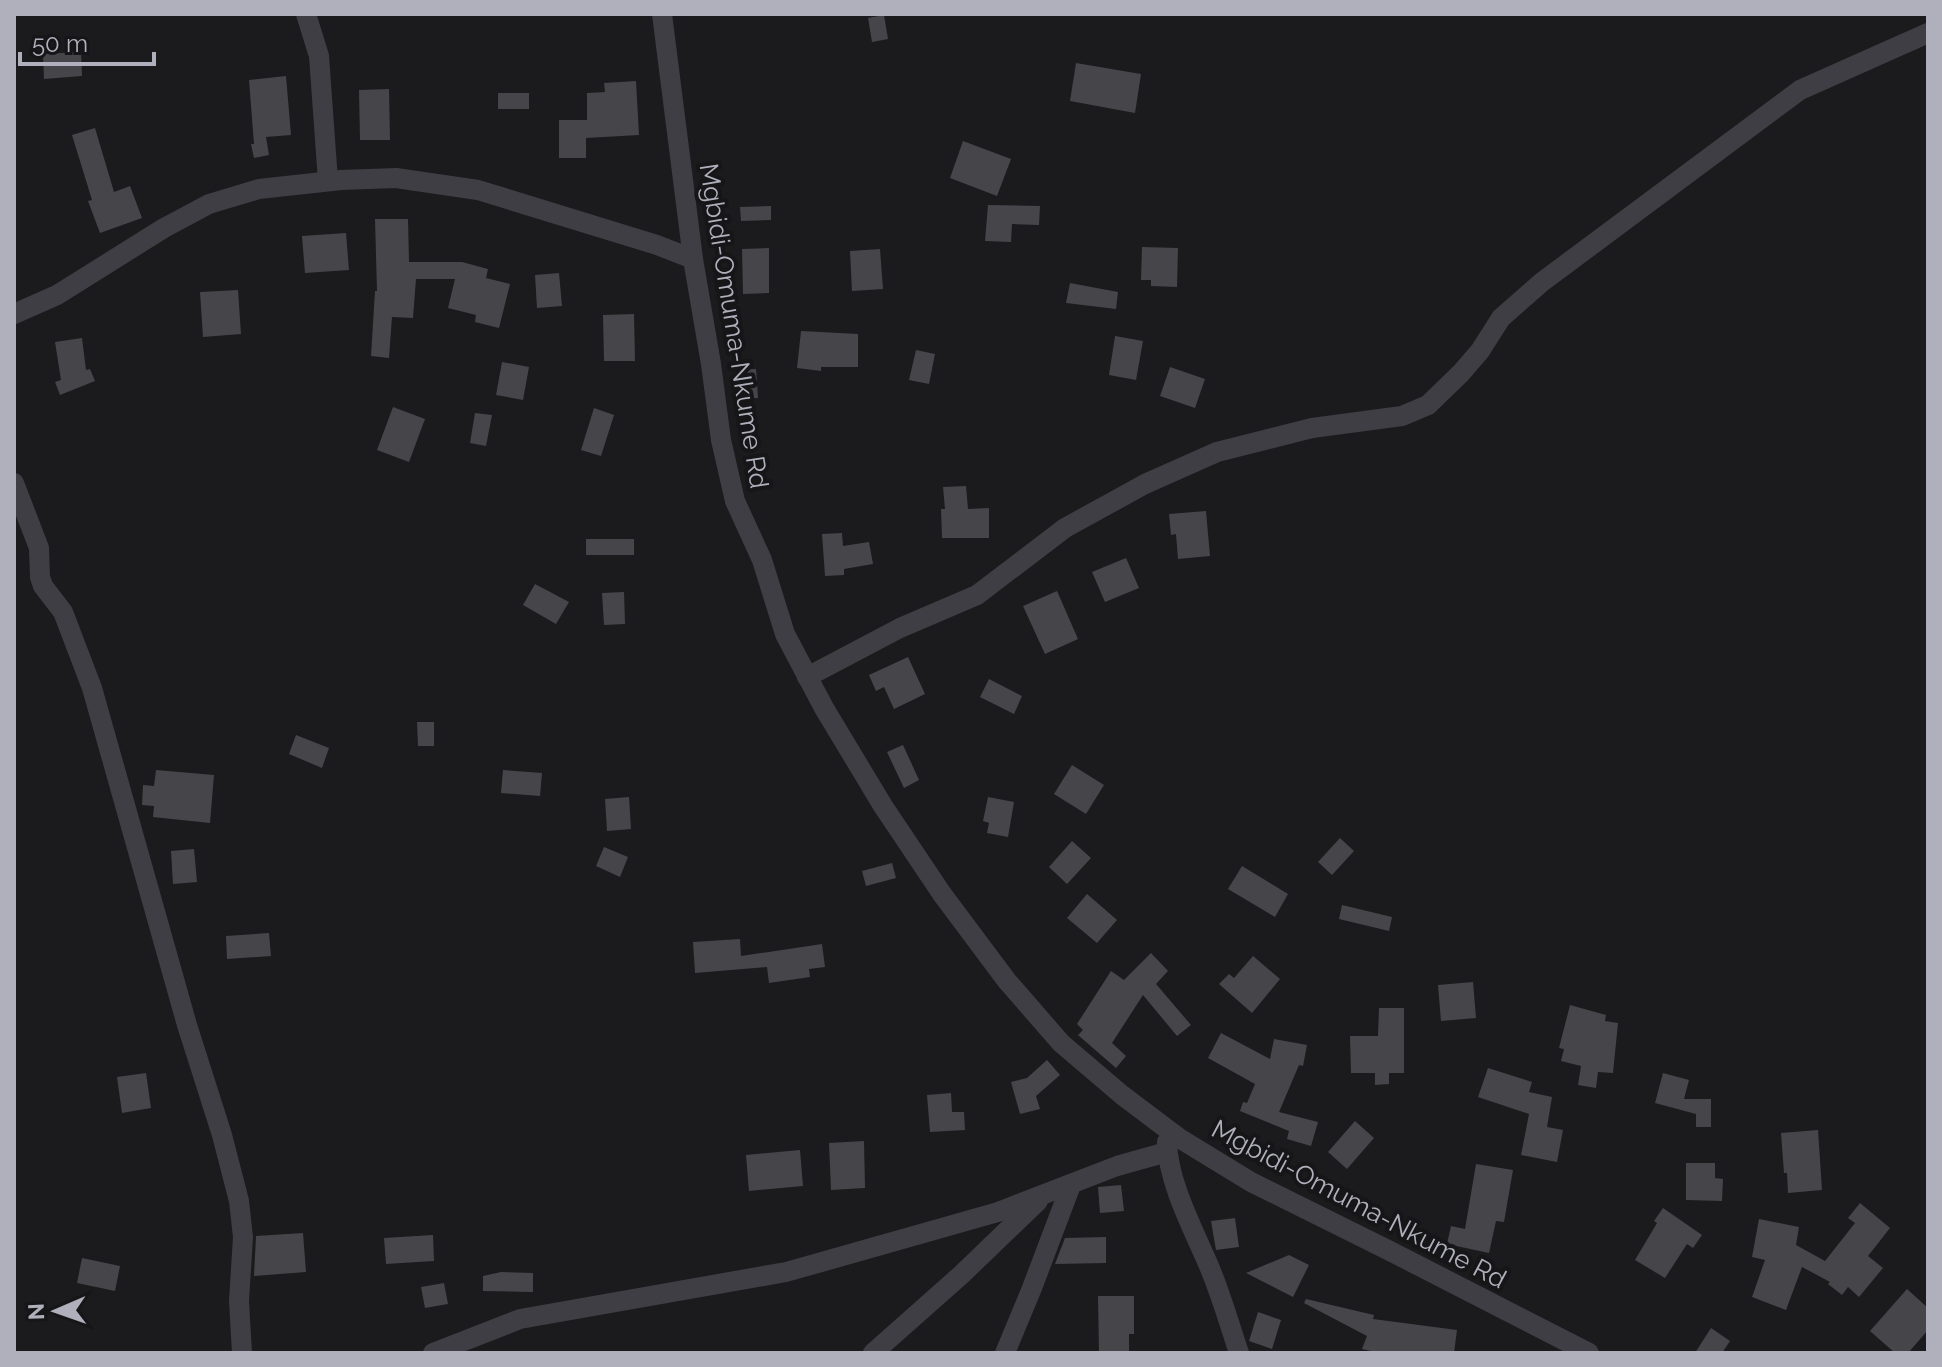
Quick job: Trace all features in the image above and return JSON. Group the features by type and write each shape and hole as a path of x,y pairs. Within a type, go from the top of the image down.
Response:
{"street":[{"path":"306,14 319,56 328,181"},
{"name":"Mgbidi-Omuma-Nkume Rd","path":"662,14 693,259 721,440 735,501 762,560 785,634 807,677 942,894 1007,981 1061,1043 1122,1095 1167,1128 1251,1182 1589,1353"},
{"path":"807,677 900,628 977,595 1065,528 1159,477 1217,452 1312,428 1402,416 1428,405 1480,351 1501,318 1542,282 1800,90 1928,33"},
{"path":"14,314 57,295 164,228 209,204 259,189 328,181 396,178 478,190 693,259"},
{"path":"14,483 39,548 43,586 63,612 92,688 187,1025 222,1135 239,1201 243,1237 239,1301 242,1353"},
{"path":"1167,1128 1167,1152 1178,1191 1213,1276 1239,1353"},
{"path":"433,1353 520,1319 786,1272 998,1212 1117,1166 1167,1152"},
{"path":"1005,1353 1071,1185"},
{"path":"873,1353 961,1275 1043,1196"}],"building":[{"path":"884,15 888,39 872,42 868,18"},
{"path":"81,52 82,76 44,79 43,54"},
{"path":"1076,63 1141,74 1135,113 1070,101"},
{"path":"286,76 291,135 266,137 269,155 254,158 249,80"},
{"path":"636,81 639,135 586,138 586,158 559,158 559,120 587,120 587,93 605,92 604,83"},
{"path":"389,89 390,140 360,140 359,90"},
{"path":"498,93 529,93 529,109 498,109"},
{"path":"95,128 114,192 130,186 142,218 100,233 88,201 92,200 72,135"},
{"path":"963,141 1011,159 997,196 950,178"},
{"path":"988,205 1040,206 1039,225 1012,224 1011,242 985,241"},
{"path":"771,206 771,220 741,221 740,207"},
{"path":"375,219 408,219 409,262 462,262 488,269 486,278 510,284 499,328 475,322 476,315 448,308 455,279 416,279 413,318 392,317 389,358 371,356 377,291"},
{"path":"346,233 349,270 305,273 302,236"},
{"path":"1142,247 1178,248 1177,287 1151,286 1151,280 1141,280"},
{"path":"769,248 769,293 743,294 742,249"},
{"path":"880,249 883,289 852,291 850,251"},
{"path":"559,273 562,306 537,308 535,275"},
{"path":"1070,283 1118,292 1116,309 1066,303"},
{"path":"238,290 241,334 203,337 200,292"},
{"path":"634,314 635,361 604,361 603,315"},
{"path":"801,331 858,334 858,367 821,367 821,371 797,368"},
{"path":"1115,336 1143,341 1136,380 1109,375"},
{"path":"82,338 86,370 90,369 95,381 60,395 55,382 61,380 55,342"},
{"path":"916,350 935,354 929,384 909,380"},
{"path":"502,362 529,367 523,400 496,395"},
{"path":"1170,367 1205,379 1195,408 1160,396"},
{"path":"756,369 758,398 739,399 738,370"},
{"path":"393,407 425,419 409,462 377,450"},
{"path":"594,408 614,415 601,456 581,450"},
{"path":"475,413 492,415 486,446 470,443"},
{"path":"966,486 968,509 989,508 989,538 942,538 941,509 945,509 943,487"},
{"path":"1206,511 1210,556 1178,559 1176,534 1171,535 1169,514"},
{"path":"842,533 843,546 869,542 873,564 844,569 844,575 825,576 822,534"},
{"path":"586,539 634,539 634,555 586,555"},
{"path":"1126,558 1139,588 1105,602 1092,572"},
{"path":"535,584 569,602 556,624 523,605"},
{"path":"1057,591 1078,639 1045,654 1023,606"},
{"path":"624,592 625,624 604,625 602,593"},
{"path":"908,657 925,694 894,709 884,687 876,691 869,675"},
{"path":"989,679 1022,696 1014,714 980,697"},
{"path":"417,722 434,722 434,746 418,746"},
{"path":"296,735 329,748 322,768 289,754"},
{"path":"903,745 919,780 904,788 887,752"},
{"path":"1072,765 1104,785 1086,814 1054,794"},
{"path":"156,770 214,775 210,823 153,817 154,806 142,805 143,785 154,786"},
{"path":"503,770 542,773 540,796 501,793"},
{"path":"629,797 631,829 607,831 605,799"},
{"path":"988,797 1014,802 1008,837 987,833 989,823 983,821"},
{"path":"1340,838 1354,851 1332,875 1318,862"},
{"path":"1072,841 1091,858 1067,884 1049,867"},
{"path":"604,847 628,857 620,877 596,866"},
{"path":"194,849 197,882 173,884 171,851"},
{"path":"892,863 896,878 866,886 862,871"},
{"path":"1242,866 1288,894 1275,917 1228,889"},
{"path":"1087,894 1117,920 1097,943 1067,918"},
{"path":"1342,905 1392,917 1389,931 1339,919"},
{"path":"269,933 271,956 227,959 226,936"},
{"path":"740,939 741,956 822,944 825,967 809,969 810,977 769,983 767,967 695,973 693,942"},
{"path":"1151,953 1168,971 1156,984 1191,1025 1177,1036 1143,995 1112,1043 1126,1056 1116,1068 1078,1035 1083,1030 1077,1024 1111,971 1124,980"},
{"path":"1253,956 1280,979 1252,1013 1219,984 1229,974 1234,978"},
{"path":"1473,982 1476,1018 1441,1021 1438,985"},
{"path":"1570,1005 1606,1015 1605,1021 1618,1023 1613,1073 1598,1072 1596,1088 1578,1085 1581,1066 1561,1061 1564,1049 1559,1048"},
{"path":"1379,1008 1404,1008 1404,1073 1389,1073 1389,1084 1375,1085 1375,1073 1351,1073 1350,1036 1378,1036"},
{"path":"1221,1033 1270,1059 1274,1039 1307,1045 1303,1066 1299,1065 1279,1112 1318,1122 1311,1146 1287,1139 1289,1131 1240,1111 1255,1084 1208,1058"},
{"path":"1047,1060 1060,1075 1036,1096 1040,1109 1020,1114 1011,1082 1027,1078"},
{"path":"1488,1068 1532,1082 1529,1092 1552,1097 1547,1127 1563,1130 1557,1162 1521,1155 1529,1114 1478,1097"},
{"path":"146,1073 151,1108 122,1113 117,1077"},
{"path":"1663,1073 1689,1080 1684,1099 1711,1099 1711,1127 1696,1127 1696,1114 1655,1103"},
{"path":"951,1093 952,1112 964,1112 965,1130 930,1132 927,1095"},
{"path":"1355,1121 1374,1138 1347,1169 1328,1152"},
{"path":"1818,1130 1822,1190 1788,1193 1781,1133"},
{"path":"864,1141 865,1188 831,1190 829,1143"},
{"path":"800,1150 803,1186 749,1191 746,1155"},
{"path":"1686,1163 1715,1163 1715,1178 1723,1179 1722,1201 1686,1200"},
{"path":"1476,1164 1513,1170 1504,1222 1496,1221 1489,1253 1447,1244 1451,1226 1465,1229"},
{"path":"1121,1185 1124,1211 1100,1213 1098,1187"},
{"path":"1860,1203 1890,1228 1868,1256 1883,1268 1859,1297 1848,1287 1842,1295 1828,1284 1830,1282 1802,1267 1786,1310 1752,1297 1765,1260 1752,1257 1759,1219 1799,1227 1796,1245 1825,1261 1855,1223 1848,1218"},
{"path":"1663,1208 1702,1235 1693,1248 1687,1244 1665,1278 1635,1260"},
{"path":"1235,1218 1239,1247 1216,1250 1211,1221"},
{"path":"303,1233 306,1272 254,1276 256,1236"},
{"path":"433,1235 434,1261 386,1264 384,1238"},
{"path":"1106,1237 1106,1263 1055,1264 1065,1238"},
{"path":"1289,1255 1309,1265 1293,1297 1246,1273"},
{"path":"82,1258 120,1266 115,1291 77,1283"},
{"path":"501,1272 533,1273 533,1292 483,1291 483,1276"},
{"path":"444,1283 448,1304 425,1308 421,1287"},
{"path":"1907,1289 1928,1308 1928,1330 1908,1353 1895,1353 1870,1331"},
{"path":"1098,1296 1134,1296 1134,1334 1129,1334 1129,1353 1099,1353"},
{"path":"1306,1299 1374,1315 1373,1319 1457,1330 1454,1353 1380,1353 1362,1349 1367,1336 1304,1303"},
{"path":"1258,1312 1281,1320 1272,1349 1249,1341"},
{"path":"1711,1328 1730,1341 1722,1353 1695,1353"}]}
